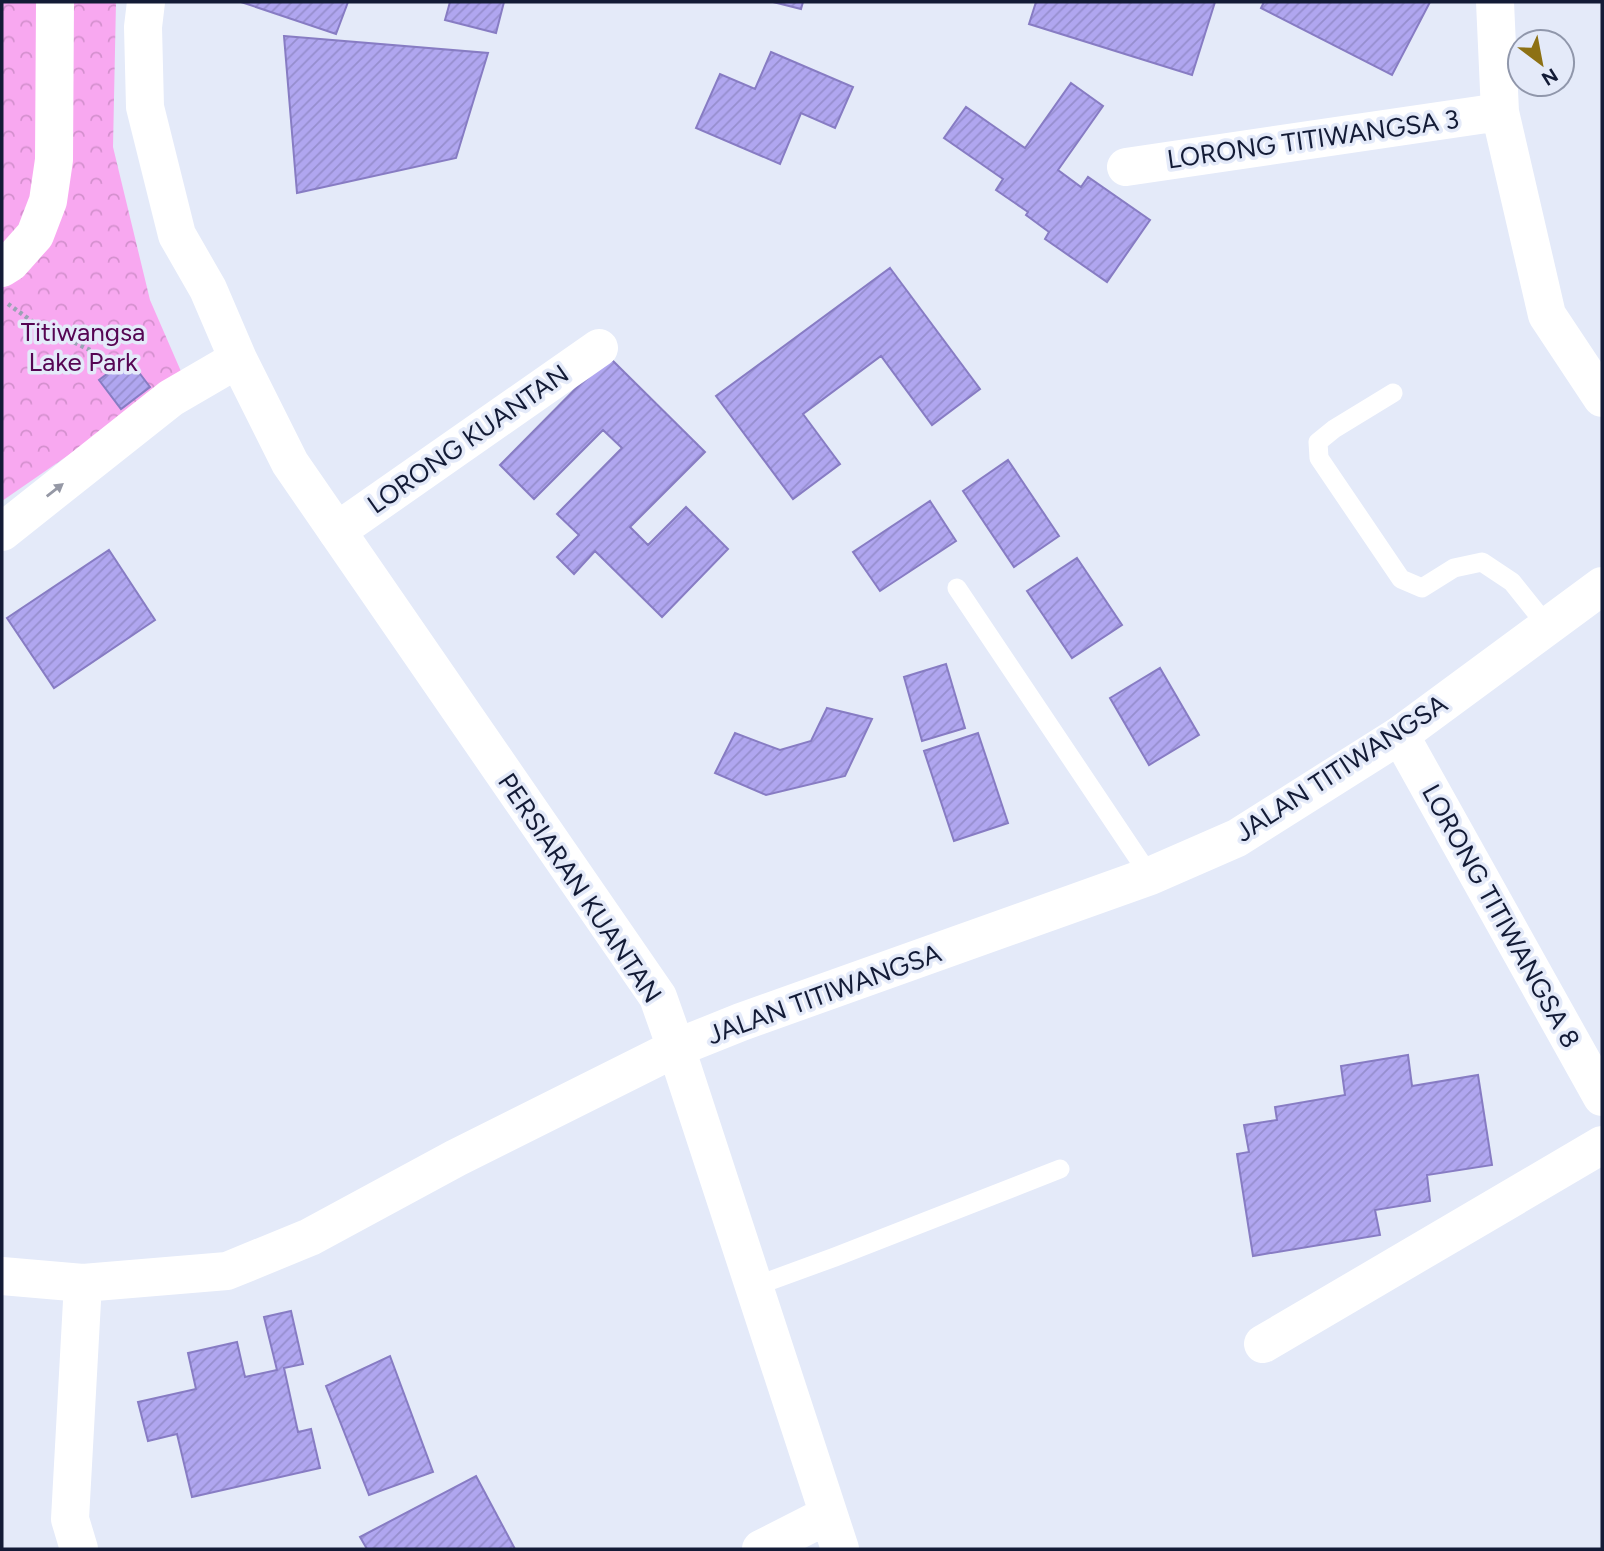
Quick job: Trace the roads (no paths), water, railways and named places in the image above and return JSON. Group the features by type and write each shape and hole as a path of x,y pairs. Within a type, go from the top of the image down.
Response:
{"street":[{"path":"2,268 10,263 34,235 48,201 54,159 55,2"},
{"name":"PERSIARAN KUANTAN","path":"146,2 143,27 145,107 177,235 208,289 290,463 658,997 834,1532"},
{"path":"1494,2 1500,112 1547,315 1602,398"},
{"name":"LORONG TITIWANGSA 3","path":"1126,167 1500,112"},
{"name":"LORONG KUANTAN","path":"337,531 599,348"},
{"path":"2,532 171,398 239,359"},
{"name":"JALAN TITIWANGSA","path":"2,1276 83,1283 227,1270 310,1237 456,1158 676,1048 741,1022 1150,876 1237,838 1400,735 1602,586"},
{"name":"LORONG TITIWANGSA 8","path":"1400,735 1602,1097"},
{"path":"1263,1345 1602,1145"},
{"path":"79,1549 70,1519 83,1283"},
{"path":"761,1549 834,1532"}],"lane":[{"path":"1393,393 1334,429 1318,442 1319,458 1326,469 1401,579 1422,588 1454,568 1482,562 1512,582 1548,626"},
{"path":"957,588 1150,876"},
{"path":"753,1287 1060,1169"}],"park label":[{"name":"Titiwangsa Lake Park","path":"83,347"}]}
